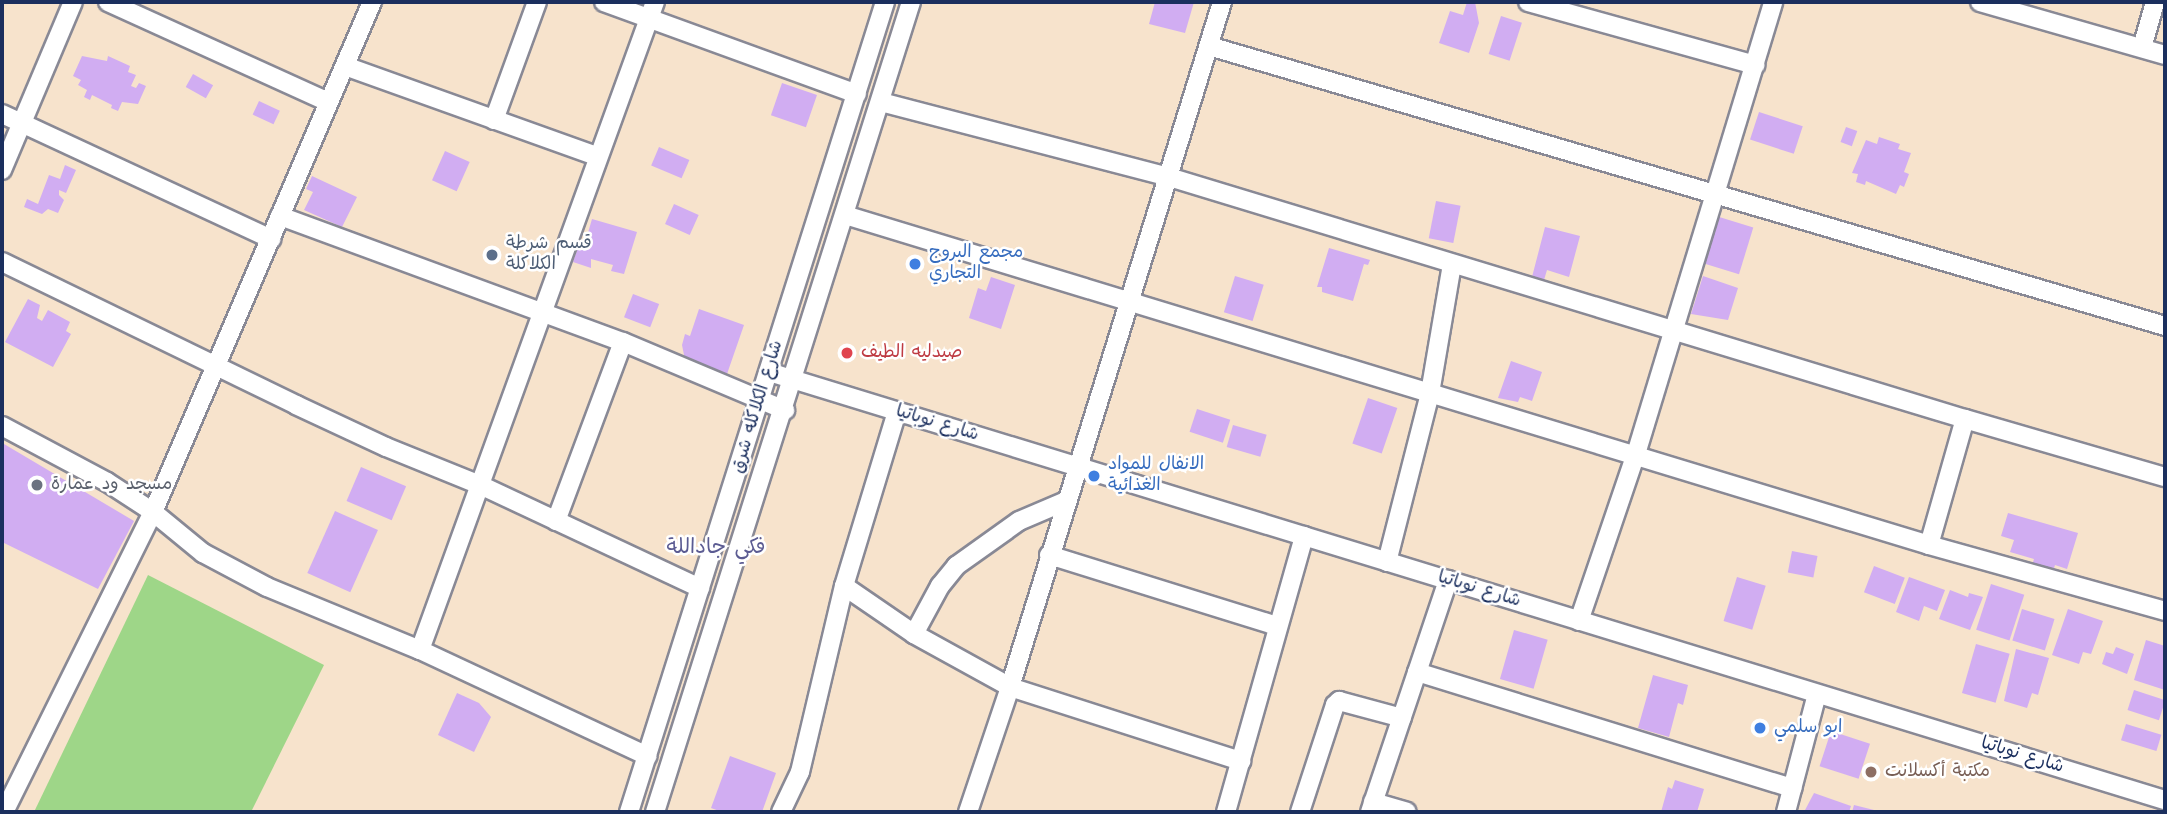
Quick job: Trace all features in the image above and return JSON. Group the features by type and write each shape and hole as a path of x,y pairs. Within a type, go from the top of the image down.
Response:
{"street":[{"path":"2,170 73,2"},
{"path":"108,2 328,102"},
{"path":"4,812 153,512 218,366 372,2"},
{"path":"494,120 537,2"},
{"path":"604,2 652,10 857,94"},
{"name":"شارع الكلاكله شرق","path":"629,812 886,2"},
{"name":"شارع الكلاكله شرق","path":"655,812 785,410 911,2"},
{"path":"968,812 1010,687 1222,2"},
{"path":"1528,2 1755,65"},
{"path":"1579,621 1675,331 1773,2"},
{"path":"1980,2 2165,55"},
{"path":"2143,48 2155,2"},
{"path":"420,650 596,156 652,10"},
{"path":"1209,46 2165,326"},
{"path":"345,66 596,156"},
{"path":"881,102 1169,177 1965,419 2165,477"},
{"path":"2,114 271,239"},
{"path":"845,215 1130,304 1636,454 1929,545 2165,611"},
{"path":"280,216 541,310 785,410"},
{"path":"2,262 375,442 480,485 700,588"},
{"path":"1387,562 1404,505 1430,393 1452,264"},
{"path":"556,521 623,342"},
{"name":"شارع نوباتيا","path":"769,372 2165,799"},
{"path":"780,812 800,772 844,586 897,412"},
{"path":"1929,545 1965,419"},
{"path":"2,426 107,482 153,512 203,553 267,587 420,650 647,756"},
{"path":"914,634 940,586 956,566 1019,521 1066,501"},
{"path":"1226,812 1304,537"},
{"path":"1049,555 1278,626"},
{"path":"1407,812 1372,807 1448,580"},
{"path":"844,586 914,634 1010,687 1241,761"},
{"path":"1418,672 1792,788"},
{"path":"1786,812 1817,694"},
{"path":"1300,812 1335,705 1343,700 1402,718"},
{"path":"2163,812 2165,799"}],"green space":[{"path":"148,575 324,665 251,812 34,812"}],"building":[{"path":"1155,2 1194,2 1185,33 1149,24"},
{"path":"1467,2 1475,2 1479,23 1469,53 1439,43 1450,11 1463,15"},
{"path":"1501,16 1522,23 1510,61 1489,54"},
{"path":"82,56 107,61 108,56 130,66 128,72 136,75 131,86 136,88 139,83 146,86 138,104 122,102 118,111 92,95 90,100 84,97 87,90 78,85 81,80 73,76"},
{"path":"193,74 213,85 206,98 186,87"},
{"path":"782,83 817,95 806,127 771,115"},
{"path":"259,101 280,111 274,124 253,115"},
{"path":"1759,112 1803,126 1794,154 1750,140"},
{"path":"1846,127 1857,131 1852,146 1841,142"},
{"path":"1879,137 1900,144 1898,149 1911,153 1904,172 1909,174 1904,187 1900,185 1896,194 1866,181 1865,185 1856,182 1858,174 1852,173 1866,140 1877,144"},
{"path":"659,147 689,160 682,178 651,165"},
{"path":"445,151 470,162 457,191 432,180"},
{"path":"65,165 76,170 66,193 59,190 59,195 64,200 58,213 48,209 42,214 24,207 27,199 38,204 49,175 60,179"},
{"path":"312,176 357,197 342,227 304,210 313,192 306,189"},
{"path":"1436,201 1461,206 1453,243 1429,238"},
{"path":"674,204 699,215 690,235 665,224"},
{"path":"1716,216 1753,227 1739,274 1702,263"},
{"path":"592,219 637,232 624,274 611,271 613,265 591,259 591,268 573,262 580,241 585,243"},
{"path":"1545,227 1580,236 1569,277 1547,270 1544,280 1532,277"},
{"path":"1329,248 1370,260 1368,265 1364,264 1353,301 1322,292 1322,287 1317,287"},
{"path":"1235,276 1264,285 1253,321 1224,312"},
{"path":"1703,276 1738,288 1728,320 1691,314"},
{"path":"991,277 1015,285 1001,329 969,318 978,288 986,291"},
{"path":"633,294 659,304 650,327 624,317"},
{"path":"28,299 40,305 37,318 42,321 48,310 70,322 66,331 71,334 53,367 5,342"},
{"path":"699,309 744,325 727,374 685,360 682,345 685,334 690,336"},
{"path":"1511,361 1542,372 1532,401 1520,397 1518,402 1498,398"},
{"path":"1368,398 1397,408 1382,453 1352,443"},
{"path":"1197,409 1230,420 1223,443 1190,432"},
{"path":"1233,425 1267,435 1260,457 1227,447"},
{"name":"مسجد ود عمارة","path":"4,444 134,521 98,589 2,542"},
{"path":"361,467 406,486 392,520 347,501"},
{"path":"335,511 378,530 350,592 307,573"},
{"path":"2008,513 2078,533 2067,569 2055,565 2051,578 2030,572 2034,559 2010,552 2014,540 2001,536"},
{"path":"1792,551 1818,556 1813,578 1788,573"},
{"path":"1874,566 1905,578 1895,604 1864,592"},
{"path":"1737,577 1766,586 1752,630 1724,621"},
{"path":"1909,577 1945,590 1937,611 1924,606 1919,621 1896,612"},
{"path":"1991,584 2024,595 2009,640 1976,630"},
{"path":"1950,590 1968,597 1969,593 1983,597 1970,630 1939,619"},
{"path":"2022,609 2055,619 2045,650 2012,641"},
{"path":"2068,609 2103,621 2091,654 2083,652 2079,664 2052,655"},
{"path":"1514,630 1548,640 1534,689 1500,679"},
{"path":"2146,640 2165,646 2165,690 2134,680"},
{"path":"1976,644 2010,654 1996,703 1962,693"},
{"path":"2116,647 2134,654 2127,674 2102,664 2106,652 2113,654"},
{"path":"2016,649 2049,658 2038,695 2032,693 2027,708 2004,701"},
{"path":"1653,675 1688,685 1683,705 1678,703 1669,737 1638,728"},
{"path":"2134,690 2165,700 2159,720 2128,710"},
{"path":"457,693 479,703 491,717 474,752 438,735"},
{"path":"2126,724 2161,735 2156,751 2121,740"},
{"path":"1831,731 1870,744 1859,779 1820,766"},
{"path":"730,756 776,773 762,812 722,812 711,808"},
{"path":"1675,780 1704,789 1697,812 1661,812 1668,787 1672,789"},
{"path":"1814,793 1851,806 1849,812 1804,812"},
{"path":"1854,805 1878,811 1878,812 1852,812"}],"place":[{"name":"قسم شرطة الكلاكلة","path":"492,255"},
{"name":"مجمع البروج التجاري","path":"915,264"},
{"name":"صيدليه الطيف","path":"847,353"},
{"name":"الانفال للمواد الغذائية","path":"1094,476"},
{"name":"مسجد ود عمارة","path":"37,485"},
{"name":"ابو سلمي","path":"1760,728"},
{"name":"مكتبة أكسلانت","path":"1871,772"}],"district":[{"name":"فكي جاداللة","path":"716,548"}]}
